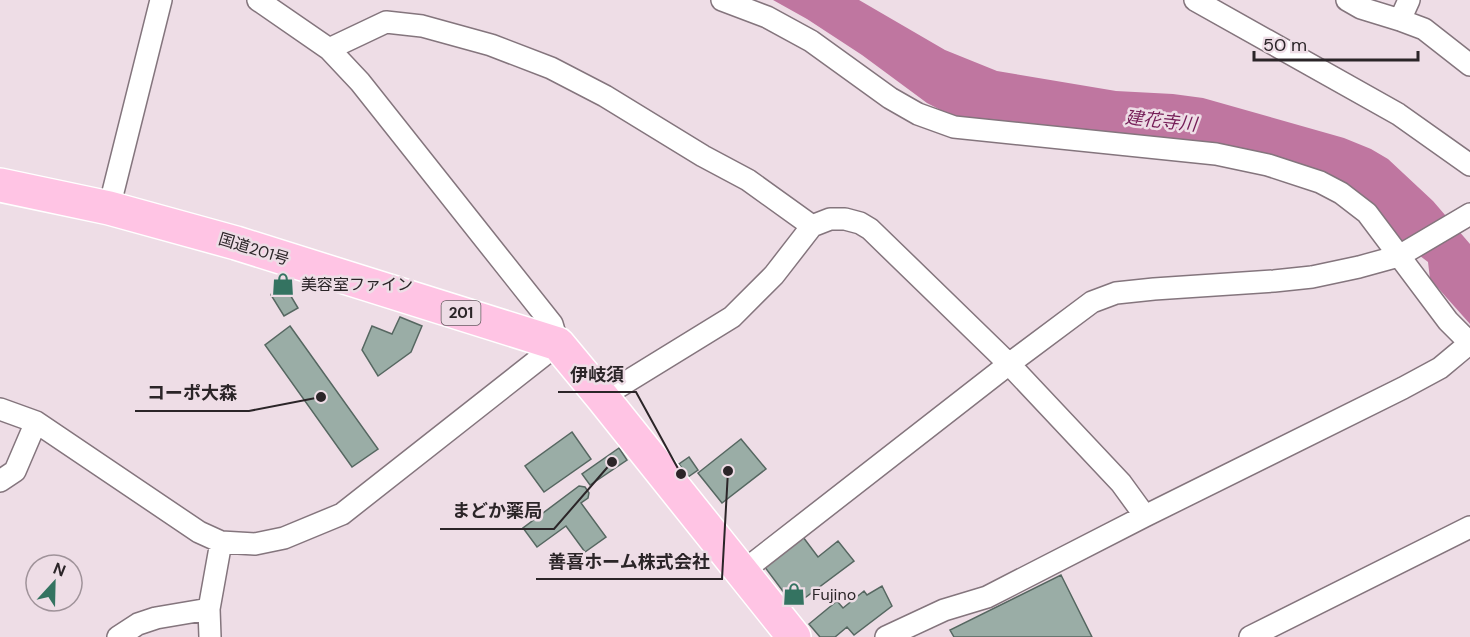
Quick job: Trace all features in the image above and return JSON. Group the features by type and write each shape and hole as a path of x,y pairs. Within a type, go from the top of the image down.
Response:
{"highway":[{"name":"国道201号","path":"0,185 109,208 236,243 558,344"},
{"path":"558,344 794,637"}],"street":[{"path":"109,208 161,0"},
{"path":"0,409 36,422 200,532 221,542 255,544 284,538 342,514 558,344 552,324 360,82 329,49 258,0"},
{"path":"722,0 767,17 811,41 890,98 918,114 954,127 1216,154 1268,165 1320,182 1341,193 1367,213 1401,255 1448,321 1470,343 1440,368 1403,388 987,597 944,610 886,637"},
{"path":"1195,0 1398,114 1470,165"},
{"path":"1347,0 1361,8 1424,29 1470,64"},
{"path":"1400,20 1409,0"},
{"path":"329,49 386,22 422,26 491,45 551,68 605,96 703,156 748,180 812,226"},
{"path":"742,572 1092,302 1116,293 1312,277 1401,255 1462,218"},
{"path":"602,396 732,317 774,275 812,226 830,219 845,219 860,223 870,230 1009,364 1121,483 1145,516"},
{"path":"0,481 15,471 36,422"},
{"path":"1250,637 1470,527"},
{"path":"210,637 209,609 221,542"},
{"path":"118,637 138,624 156,618 209,609"}],"water":[{"name":"建花寺川","path":"773,0 859,0 945,50 997,71 1116,91 1203,98 1344,138 1371,149 1388,159 1433,201 1470,244 1470,324 1430,279 1428,262 1304,170 1179,139 974,123 950,115 927,103 862,55"}],"building":[{"path":"279,276 293,282 289,293 298,308 284,316 271,295"},
{"path":"400,317 422,326 411,352 378,376 362,350 372,326 392,334"},
{"path":"290,326 378,449 352,467 265,345"},
{"path":"572,432 591,459 544,492 525,466"},
{"path":"741,439 766,469 722,503 698,473"},
{"path":"619,448 627,460 590,485 582,474"},
{"path":"689,457 698,470 688,477 679,464"},
{"path":"579,486 585,487 589,493 588,498 581,503 606,537 585,552 566,526 537,547 523,528"},
{"path":"803,537 818,557 838,541 854,561 794,606 764,566"},
{"path":"1061,575 1092,637 954,637 950,630"},
{"path":"882,586 892,606 854,635 847,627 835,637 820,637 809,624 837,601 843,608 864,591 867,595"}],"place":[{"name":"美容室ファイン","path":"283,284"},
{"name":"コーポ大森","path":"321,397"},
{"name":"まどか薬局","path":"612,462"},
{"name":"善喜ホーム株式会社","path":"728,471"},
{"name":"伊岐須","path":"681,474"},
{"name":"Fujino","path":"794,594"}]}
